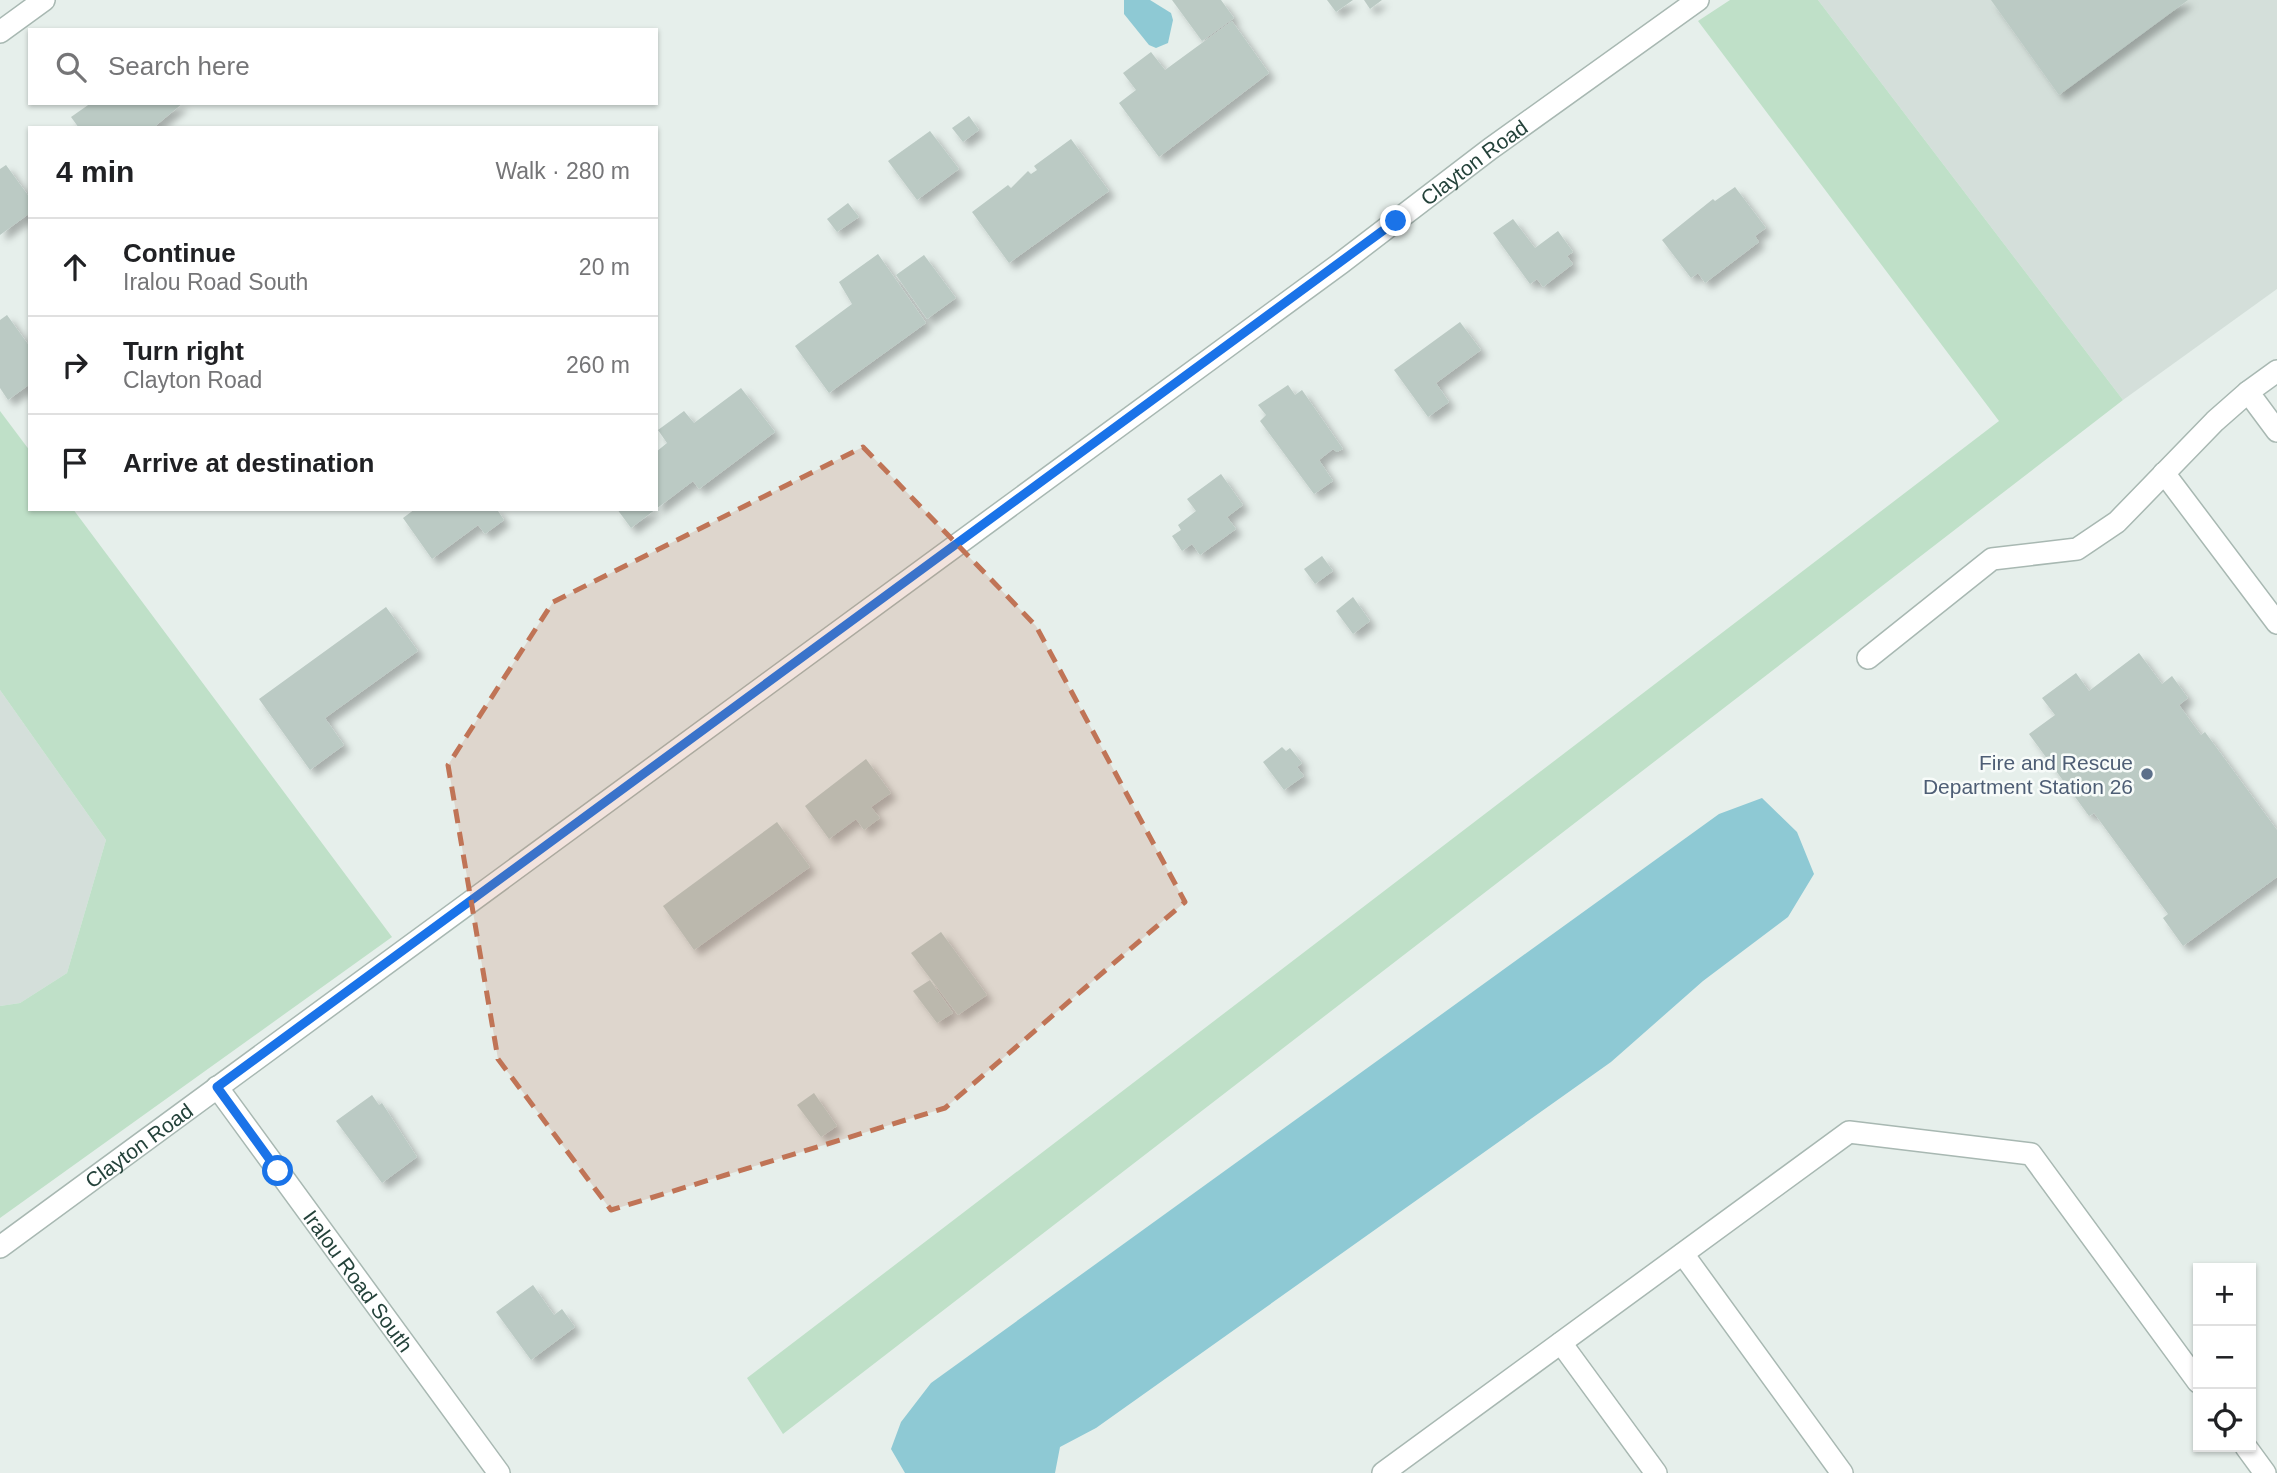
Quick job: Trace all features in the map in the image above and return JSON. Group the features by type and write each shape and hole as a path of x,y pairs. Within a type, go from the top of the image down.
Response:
{"street":[{"path":"0,32 44,0"},
{"name":"Clayton Road","path":"0,1247 1341,263 1490,149 1698,0"},
{"path":"1868,657 1992,559 2077,549 2117,522 2248,392 2277,371"},
{"path":"2248,392 2277,431"},
{"path":"2164,473 2277,623"},
{"name":"Iralou Road South","path":"217,1087 499,1473"},
{"path":"1383,1473 1849,1132 2031,1154 2193,1375"},
{"path":"1684,1254 1842,1473"},
{"path":"1561,1343 1656,1473"},
{"path":"2250,1452 2265,1473"}],"highlighted area":[{"path":"863,447 1036,626 1185,902 945,1108 611,1210 498,1059 448,765 553,602"}],"shaded area":[{"path":"1818,0 2277,0 2277,289 2123,400"},
{"path":"0,690 106,840 67,973 20,1003 0,1006"}],"green space":[{"path":"1730,0 1818,0 2123,400 783,1434 747,1378 1999,421 1698,21"},
{"path":"0,411 28,448 28,511 74,511 392,937 0,1218 0,1006 20,1003 67,973 106,840 0,690"}],"water":[{"path":"1124,0 1150,0 1171,13 1173,20 1168,43 1156,48 1149,45 1124,14"},
{"path":"1762,798 1797,832 1814,874 1788,917 1703,981 1611,1062 1096,1428 1060,1447 1055,1473 905,1473 891,1449 901,1422 931,1383 1719,814"}],"building":[{"path":"1172,0 1221,0 1234,18 1202,41"},
{"path":"1327,0 1353,0 1336,12"},
{"path":"1364,0 1382,0 1370,9"},
{"path":"1991,0 2188,0 2059,95"},
{"path":"1232,21 1269,73 1159,157 1119,103 1136,90 1123,73 1151,52 1165,70"},
{"path":"88,105 181,105 155,126 78,126 71,117"},
{"path":"969,116 979,130 963,142 952,128"},
{"path":"930,131 959,169 917,200 888,161"},
{"path":"1071,139 1109,191 1009,263 972,212 1008,185 1011,188 1028,171 1031,174 1037,170 1034,166"},
{"path":"6,165 28,195 28,214 0,235 0,169"},
{"path":"1735,187 1766,228 1755,236 1759,242 1705,283 1698,273 1691,278 1662,240 1713,199 1715,201"},
{"path":"848,203 859,217 837,232 827,219"},
{"path":"1513,219 1535,248 1558,231 1573,252 1567,256 1573,264 1543,287 1537,279 1530,284 1493,233"},
{"path":"878,254 926,323 829,393 795,346 852,304 839,282"},
{"path":"924,255 956,298 927,319 896,275"},
{"path":"7,315 28,344 28,385 8,400 0,388 0,320"},
{"path":"1460,322 1481,350 1436,383 1449,402 1428,417 1394,370"},
{"path":"1288,385 1295,395 1302,390 1343,449 1337,452 1333,449 1319,460 1333,481 1314,494 1260,421 1266,415 1258,405"},
{"path":"741,388 775,432 699,489 693,481 658,507 658,450 667,443 658,430 684,411 694,423"},
{"path":"1221,474 1243,505 1227,517 1236,529 1200,555 1192,544 1182,551 1172,536 1181,530 1178,525 1196,511 1187,499"},
{"path":"412,511 498,511 504,520 485,534 478,525 432,559 403,518"},
{"path":"618,511 653,511 631,528"},
{"path":"1322,556 1333,571 1315,584 1304,569"},
{"path":"1353,597 1370,621 1353,634 1336,611"},
{"path":"386,607 418,651 325,718 344,745 310,770 259,699"},
{"name":"Fire and Rescue Department Station 26","path":"2139,653 2162,684 2172,676 2188,698 2179,705 2201,735 2205,732 2277,830 2277,877 2183,946 2163,918 2168,914 2094,813 2089,816 2029,734 2055,715 2042,698 2076,673 2089,691"},
{"path":"1282,747 1286,751 1290,748 1302,763 1297,767 1304,776 1284,790 1263,762"},
{"path":"866,759 891,793 871,807 880,818 864,830 856,819 829,839 805,806"},
{"path":"777,822 810,867 694,950 663,906"},
{"path":"941,932 987,995 958,1015 911,953"},
{"path":"930,980 953,1013 937,1023 913,991"},
{"path":"814,1093 837,1126 821,1137 797,1105"},
{"path":"372,1095 379,1105 382,1103 417,1157 382,1183 336,1121"},
{"path":"533,1285 554,1315 562,1309 575,1327 531,1360 496,1312"}],"place":[{"name":"Fire and Rescue Department Station 26","path":"2147,774"}],"route":[{"path":"278,1171 217,1087 1396,221"}]}
